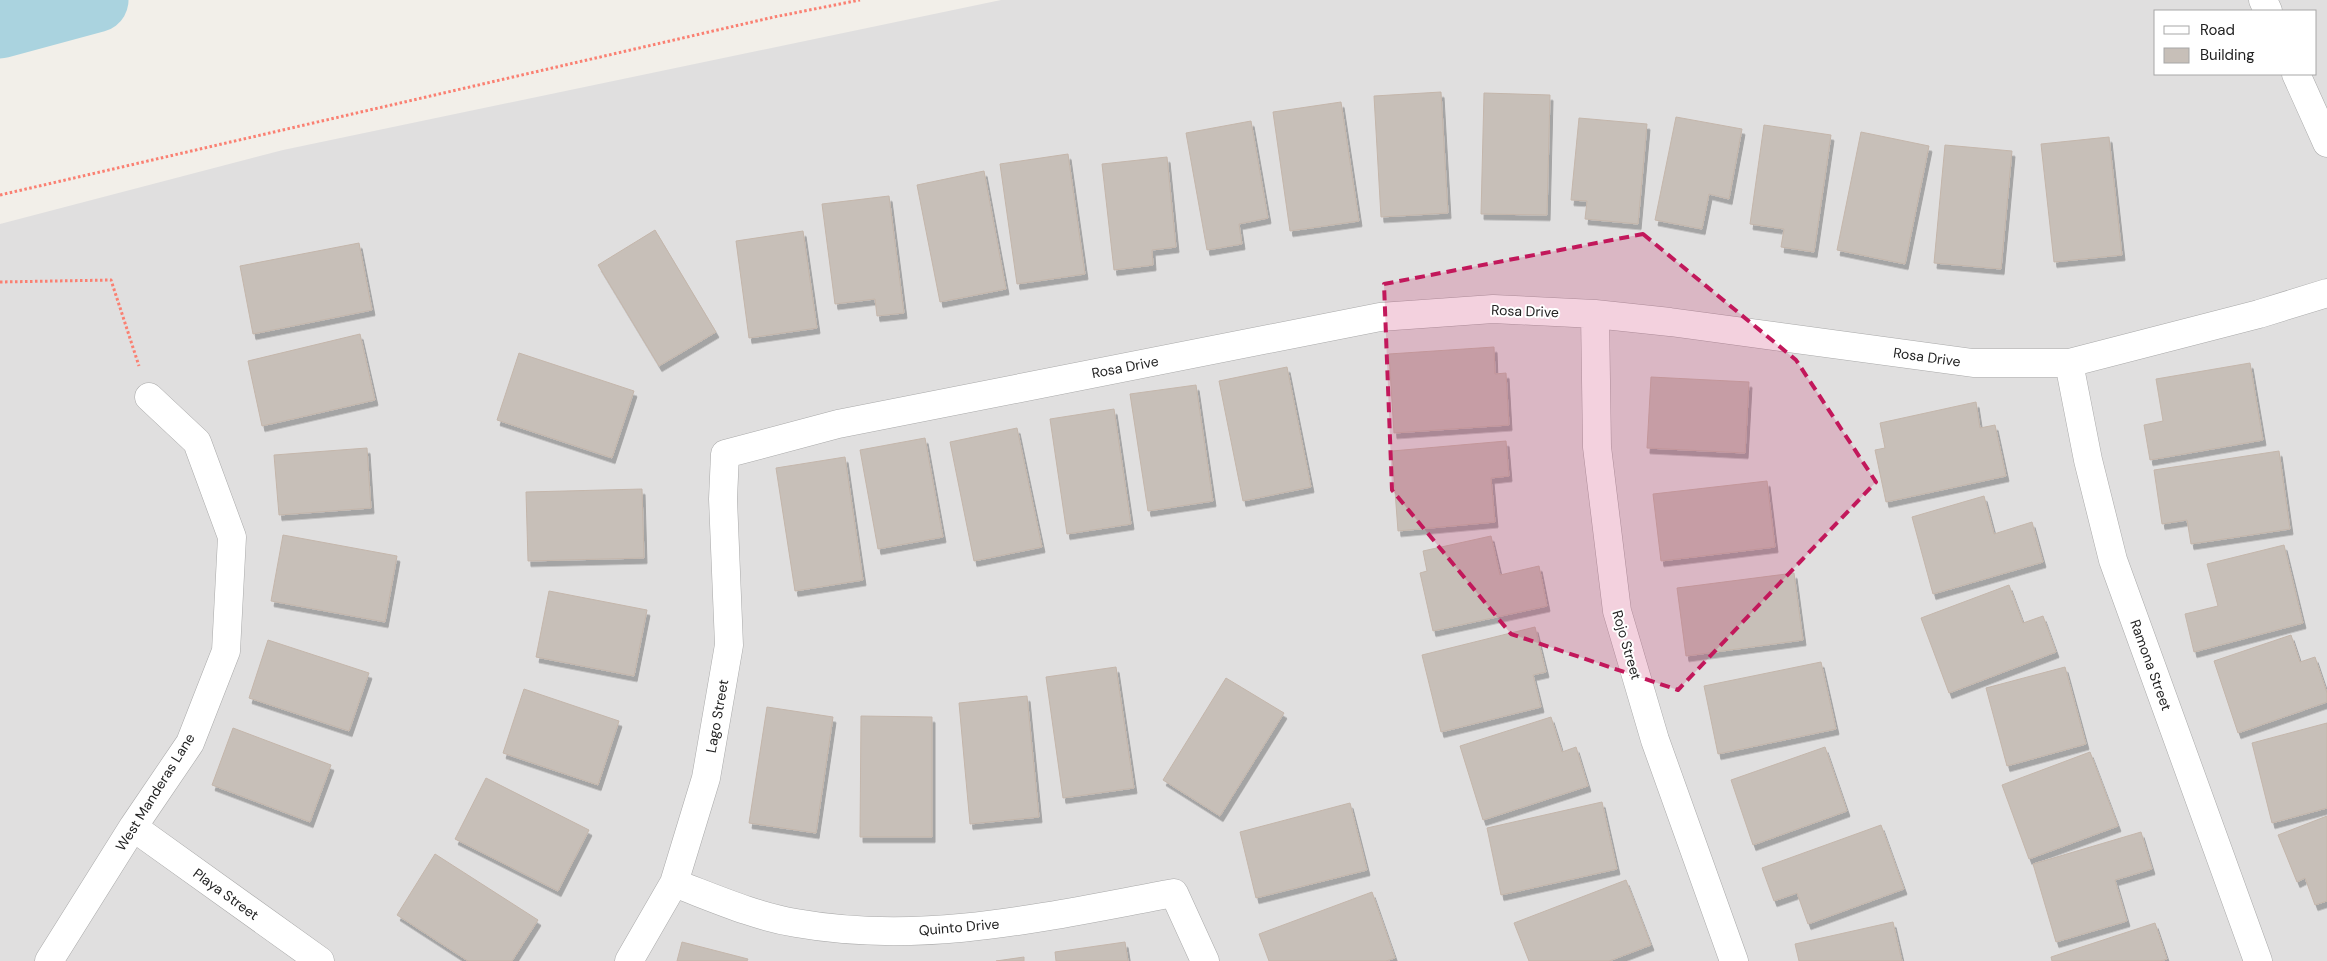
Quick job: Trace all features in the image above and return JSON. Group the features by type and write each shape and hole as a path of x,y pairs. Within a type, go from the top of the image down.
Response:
{"street":[{"path":"2296,75 2327,143"},
{"name":"Rosa Drive","path":"725,454 838,424 1380,317 1493,309 1595,314 1680,323 1973,363 2068,363 2259,314 2327,293"},
{"name":"Rojo Street","path":"1595,314 1597,447 1617,611 1655,740 1734,961"},
{"name":"Ramona Street","path":"2068,363 2088,460 2113,560 2258,961"},
{"name":"West Manderas Lane","path":"49,961 133,827 190,742 226,650 232,537 197,442 149,398"},
{"name":"Lago Street","path":"629,961 674,883 706,778 729,645 723,499 725,454"},
{"name":"Playa Street","path":"133,827 320,961"},
{"name":"Quinto Drive","path":"674,883 738,908 795,923 860,931 922,932 992,926 1174,893 1206,961"}],"path":[{"path":"0,195 774,17 860,0"},
{"path":"0,282 111,280 149,398"}],"highlighted area":[{"path":"1643,234 1796,360 1876,482 1678,690 1511,634 1392,490 1384,284"}],"shaded area":[{"path":"1001,0 2327,0 2327,961 0,961 0,224 283,150"}],"building":[{"path":"1441,92 1448,213 1381,217 1374,96"},
{"path":"1484,93 1550,95 1547,215 1481,214"},
{"path":"1341,102 1359,221 1290,231 1273,112"},
{"path":"1676,117 1742,129 1729,199 1709,194 1702,229 1655,220"},
{"path":"1579,118 1647,124 1638,224 1585,219 1587,201 1571,200"},
{"path":"1251,121 1268,218 1239,224 1242,244 1207,250 1186,133"},
{"path":"1764,125 1831,135 1814,252 1781,247 1784,229 1750,224"},
{"path":"1861,132 1929,146 1905,264 1837,250"},
{"path":"2109,137 2122,255 2054,262 2041,144"},
{"path":"1945,145 2012,151 2001,269 1934,263"},
{"path":"1068,154 1085,274 1017,284 1000,164"},
{"path":"1167,157 1176,247 1152,250 1153,265 1114,270 1102,164"},
{"path":"984,171 1006,289 940,302 917,185"},
{"path":"889,196 904,313 877,316 875,299 835,304 822,204"},
{"path":"655,230 716,332 659,366 598,265"},
{"path":"803,231 817,328 749,338 736,241"},
{"path":"359,243 372,310 253,334 240,266"},
{"path":"360,334 375,400 262,426 248,361"},
{"path":"1494,347 1495,374 1506,373 1509,425 1394,433 1389,354"},
{"path":"519,353 634,391 612,458 497,420"},
{"path":"2250,363 2263,440 2150,460 2144,425 2163,421 2156,379"},
{"path":"1287,367 1311,487 1243,501 1219,381"},
{"path":"1651,377 1749,382 1745,453 1647,448"},
{"path":"1196,385 1213,501 1148,511 1130,394"},
{"path":"1976,402 1980,428 1995,425 2006,476 1886,502 1875,450 1885,448 1880,423"},
{"path":"1114,409 1131,524 1067,534 1050,419"},
{"path":"1017,428 1042,547 974,561 950,442"},
{"path":"925,438 943,537 878,549 860,450"},
{"path":"1506,441 1509,476 1491,478 1495,522 1398,531 1392,451"},
{"path":"367,448 371,508 279,515 274,455"},
{"path":"2279,451 2290,529 2191,544 2187,520 2162,524 2154,470"},
{"path":"845,457 863,580 795,591 776,468"},
{"path":"1767,481 1775,547 1661,561 1653,494"},
{"path":"642,489 644,558 528,561 526,492"},
{"path":"1984,496 1994,534 2032,522 2043,562 1933,594 1912,517"},
{"path":"283,535 397,556 385,622 271,601"},
{"path":"1491,536 1500,575 1539,566 1547,606 1433,631 1420,573 1427,571 1423,551"},
{"path":"2284,545 2303,623 2194,652 2185,614 2218,606 2207,564"},
{"path":"1794,573 1803,640 1686,656 1677,588"},
{"path":"2009,585 2023,623 2043,616 2056,652 1949,693 1921,618"},
{"path":"549,591 647,610 634,676 536,657"},
{"path":"1535,627 1546,672 1533,675 1541,707 1441,732 1422,655"},
{"path":"2291,635 2300,662 2315,657 2327,693 2327,702 2238,733 2214,661"},
{"path":"268,640 369,673 349,731 249,698"},
{"path":"1821,662 1836,729 1718,754 1704,686"},
{"path":"1116,667 1134,788 1063,798 1046,677"},
{"path":"2065,667 2086,744 2007,766 1986,688"},
{"path":"1226,678 1284,713 1220,816 1163,780"},
{"path":"524,689 619,721 598,785 503,753"},
{"path":"1027,696 1039,817 970,824 959,703"},
{"path":"767,707 833,717 816,833 749,823"},
{"path":"861,716 932,717 932,837 860,837"},
{"path":"1551,717 1562,752 1576,747 1588,786 1483,820 1460,746"},
{"path":"2327,723 2327,808 2272,823 2252,743"},
{"path":"233,728 331,765 310,822 212,785"},
{"path":"1825,747 1847,811 1753,845 1731,780"},
{"path":"2090,752 2118,826 2029,859 2002,785"},
{"path":"486,778 589,830 558,891 455,839"},
{"path":"1602,802 1617,869 1501,895 1487,828"},
{"path":"1350,803 1367,870 1256,898 1240,832"},
{"path":"2327,816 2327,901 2315,905 2305,878 2297,882 2278,835"},
{"path":"1881,825 1904,889 1808,924 1797,893 1774,901 1762,868"},
{"path":"2141,832 2152,869 2115,880 2127,921 2056,942 2033,864"},
{"path":"435,854 538,920 512,961 468,961 397,915"},
{"path":"1626,880 1651,945 1609,961 1529,961 1514,923"},
{"path":"1372,892 1395,958 1386,961 1269,961 1259,934"},
{"path":"1893,922 1902,961 1799,961 1795,944"},
{"path":"2155,923 2167,959 2160,961 2052,961 2051,957"},
{"path":"682,942 748,959 747,961 677,961"},
{"path":"1125,942 1128,961 1056,961 1055,952"},
{"path":"1024,957 1024,961 996,961"}],"waterway":[{"path":"0,26 96,0"}]}
